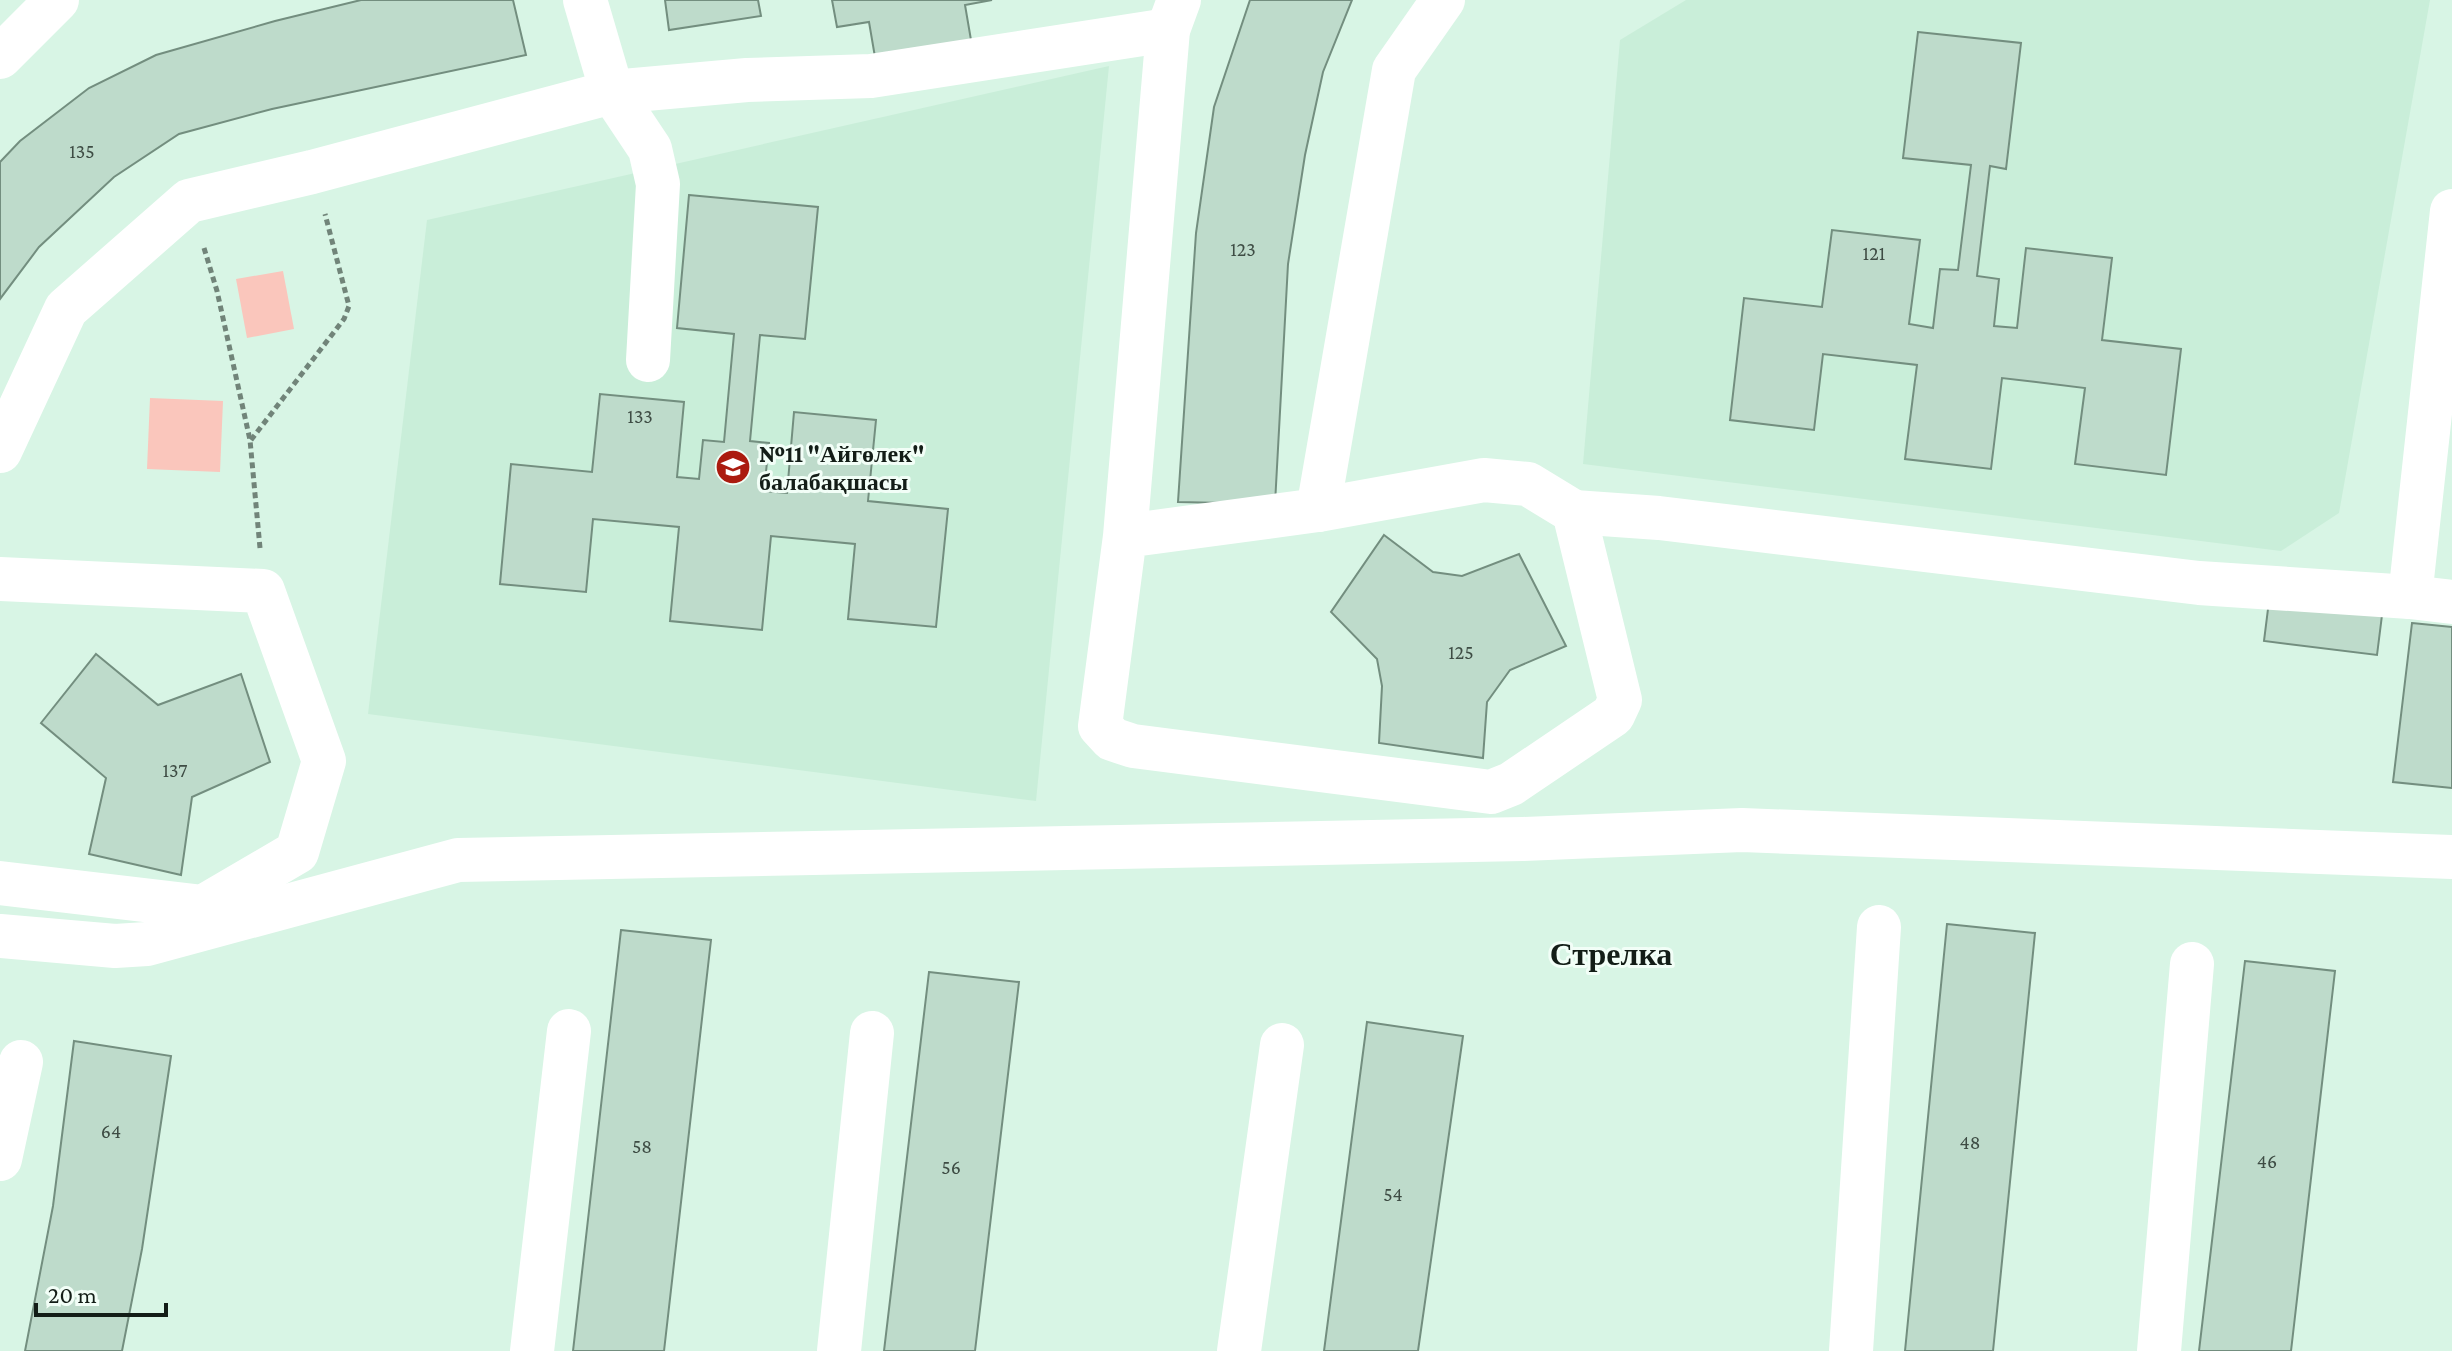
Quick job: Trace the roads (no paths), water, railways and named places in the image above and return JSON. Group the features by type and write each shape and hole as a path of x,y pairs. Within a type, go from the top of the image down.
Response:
{"lane":[{"path":"0,57 57,0"},
{"path":"585,0 612,92 650,149 658,184 648,360"},
{"path":"1318,510 1394,70 1443,0"},
{"path":"0,451 66,309 189,201 312,172 612,92 747,80 871,76 1174,15 1125,536 1100,726 1112,739 1133,746 1491,792 1511,784 1613,715 1620,700 1574,512"},
{"path":"1125,536 1318,510 1484,480 1528,484 1574,512 1675,520 2199,583 2431,599 2452,211"},
{"path":"0,579 263,591 324,761 297,852 203,907 0,883"},
{"path":"0,936 115,946 147,944 458,860 1508,840 1742,830 2452,857"},
{"path":"1851,1351 1879,927"},
{"path":"2159,1351 2192,964"},
{"path":"532,1351 569,1031"},
{"path":"839,1351 872,1033"},
{"path":"1239,1351 1282,1045"},
{"path":"0,1159 21,1062"}],"place":[{"name":"№11 \"Айгөлек\" балабақшасы","path":"733,467"}],"district":[{"name":"Стрелка","path":"1611,954"}]}
